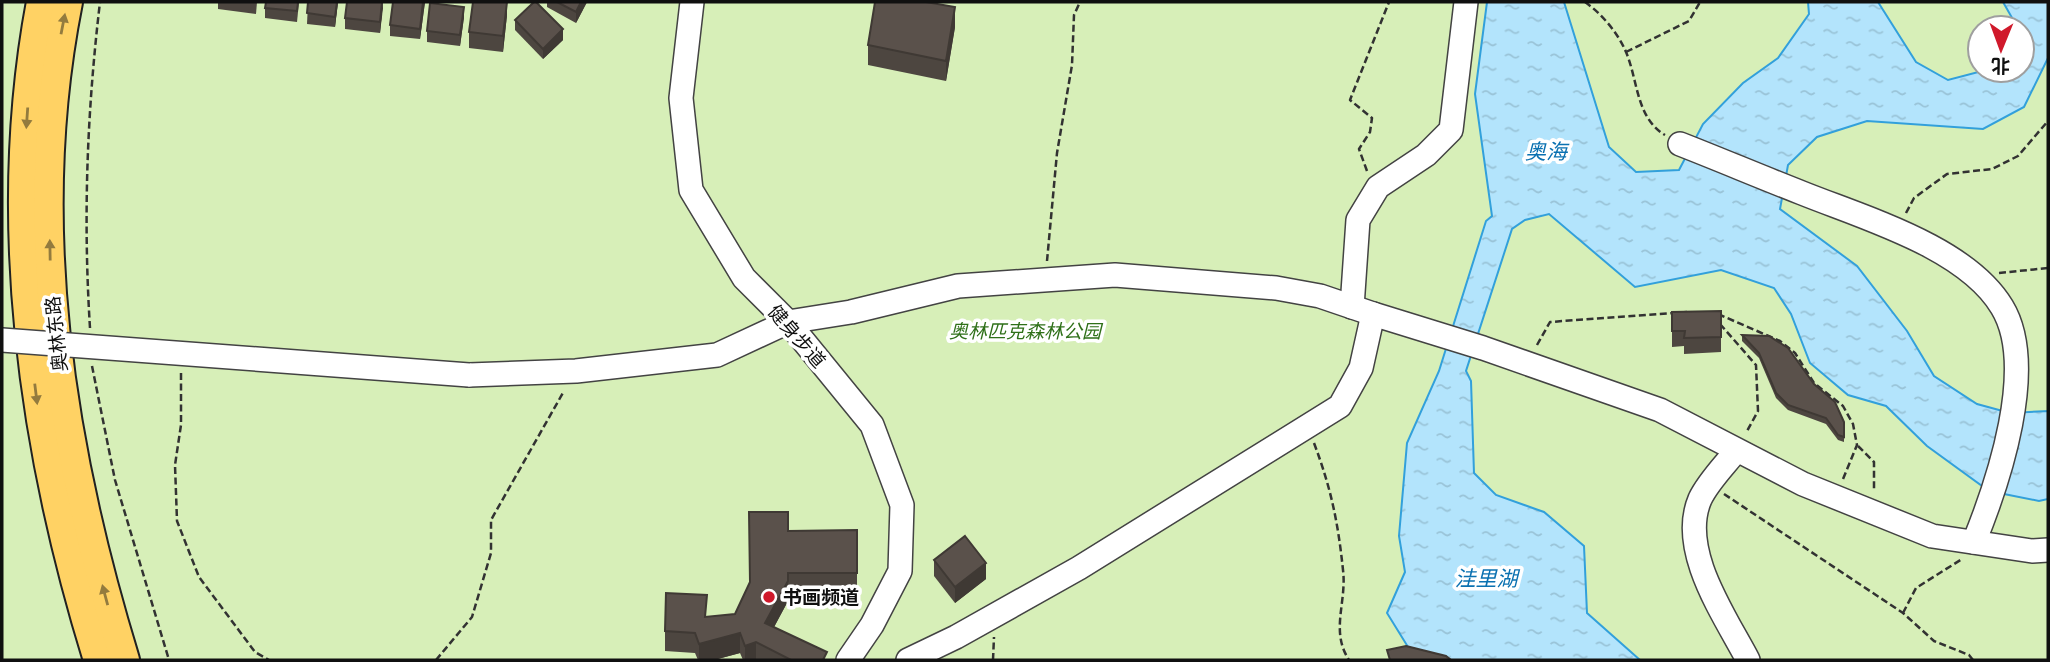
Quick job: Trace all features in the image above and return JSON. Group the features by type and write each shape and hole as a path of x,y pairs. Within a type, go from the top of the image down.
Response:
{"main road":[{"name":"奥林东路","path":"41,2 32,50 23,169 25,286 37,401 53,487 80,603 98,660"},
{"name":"奥林东路","path":"68,2 57,53 49,170 50,285 62,397 78,482 125,660"}],"street":[{"name":"健身步道","path":"692,2 681,98 691,190 744,278 788,322 873,425 902,505 900,571 872,625 848,660"},
{"path":"908,660 956,638 1079,568 1309,428 1340,406 1361,368 1362,311 1358,220 1378,187 1426,155 1451,130 1466,2"},
{"path":"1680,144 1897,231 1953,260 1975,276 2003,307 2015,345 2017,398 1990,502 1974,542"},
{"path":"2,340 469,374 576,371 716,355 788,322 850,312 958,286 1115,275 1159,276 1276,288 1320,296 1483,348 1660,410 1735,451 1870,512 1932,536 2032,551 2048,550"},
{"path":"1735,451 1699,501 1695,542 1701,568 1748,660"}],"path":[{"path":"1042,280 1048,254 1057,153 1071,75 1074,15 1080,2"},
{"path":"1373,195 1359,149 1370,132 1372,118 1350,100 1389,2"},
{"path":"1585,2 1608,23 1626,52 1641,105 1658,131 1680,144"},
{"path":"1626,52 1689,21 1700,2"},
{"path":"1897,231 1914,198 1947,174 1992,169 2018,156 2048,121"},
{"path":"1975,276 2048,268"},
{"path":"1526,363 1550,322 1682,311 1693,314"},
{"path":"1716,314 1766,333 1795,353 1814,383 1843,406 1853,424 1857,445 1842,481 1840,499"},
{"path":"1712,321 1720,323 1756,365 1758,411 1735,451"},
{"path":"181,371 181,425 175,465 177,521 199,577 255,652 269,660"},
{"path":"436,660 472,617 491,553 491,520 576,371"},
{"path":"1309,428 1332,491 1344,573 1338,634 1349,660"},
{"path":"1857,445 1874,462 1876,481 1870,512"},
{"path":"1710,484 1903,613 1934,641 1969,655 1973,660"},
{"path":"1903,613 1916,588 1960,562 1974,542"}],"green space":[{"name":"奥林匹克森林公园","path":"2,2 2048,2 2048,660 2,660"}],"water":[{"name":"奥海","path":"1487,2 1564,2 1609,147 1636,172 1679,170 1703,124 1743,83 1778,58 1809,14 1808,2 1878,2 1916,62 1948,80 1966,75 1966,84 2035,84 2024,107 1983,129 1867,121 1817,137 1788,165 1780,209 1857,266 1907,331 1934,376 1977,404 2010,413 2048,411 2048,499 2039,501 1989,491 1927,446 1886,406 1848,395 1810,363 1791,314 1774,288 1721,270 1635,287 1549,214 1525,220 1512,229 1466,371 1471,381 1474,473 1496,495 1544,512 1584,546 1587,613 1640,660 1448,660 1408,647 1387,613 1405,572 1399,536 1407,443 1439,371 1486,221 1492,216 1475,94"},
{"name":"奥海","path":"2003,2 2048,2 2048,58 2036,82 2036,14 2010,14"}],"building":[{"path":"266,2 298,2 297,11 265,8"},
{"path":"308,2 337,2 335,17 307,13"},
{"path":"347,2 382,2 380,22 345,18"},
{"path":"393,2 423,2 420,29 390,25"},
{"path":"473,2 507,2 503,36 469,32"},
{"path":"534,2 563,29 543,49 515,20"},
{"path":"557,2 581,2 576,12"},
{"path":"875,2 926,2 955,7 946,61 868,45"},
{"path":"430,3 464,7 460,35 427,31"},
{"path":"1721,311 1721,337 1684,338 1685,331 1672,331 1672,312"},
{"path":"1742,335 1769,336 1788,348 1814,384 1835,402 1844,422 1844,437 1838,435 1826,418 1788,405 1776,393 1759,353"},
{"path":"749,512 788,512 788,531 857,530 857,573 788,573 788,581 765,623 827,652 823,660 791,660 756,642 745,646 740,633 699,644 695,633 665,631 666,593 707,595 705,617 735,614 750,582"},
{"path":"965,536 986,563 955,587 934,560"},
{"path":"1406,646 1446,656 1451,660 1390,660 1387,650"}],"place":[{"name":"书画频道","path":"769,597"}],"water label":[{"name":"洼里湖","path":"1486,579"}]}
